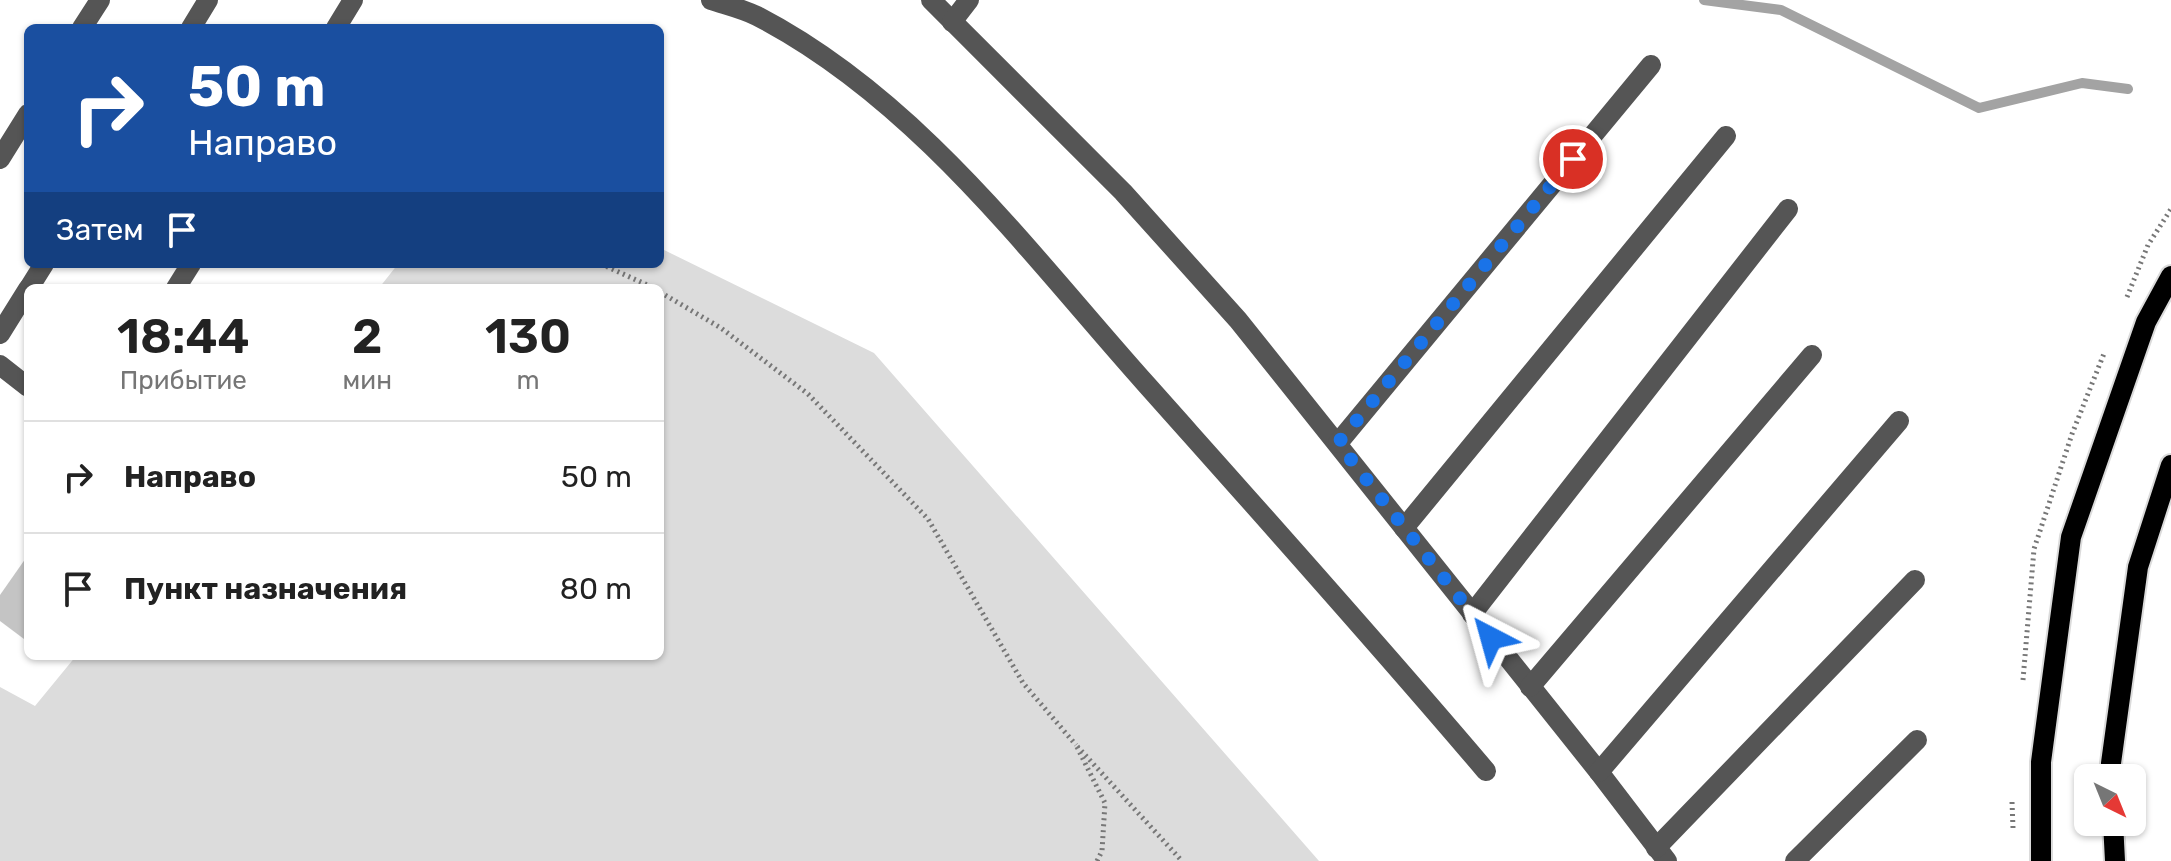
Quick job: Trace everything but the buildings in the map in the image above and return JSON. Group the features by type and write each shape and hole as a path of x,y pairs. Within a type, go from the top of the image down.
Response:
{"main road":[{"path":"2041,861 2041,762 2071,537 2146,322 2171,276"},
{"path":"2111,764 2138,567 2171,465"},
{"path":"2114,836 2115,861"}],"lane":[{"path":"85,24 100,0"},
{"path":"193,24 208,0"},
{"path":"338,24 353,0"},
{"path":"711,0 755,15 859,80 968,180 1265,520 1379,644 1486,771"},
{"path":"931,0 1123,192 1238,320 1662,854 1915,580"},
{"path":"952,22 969,0"},
{"path":"1338,443 1651,65"},
{"path":"0,159 24,120"},
{"path":"1404,528 1726,136"},
{"path":"1472,614 1788,209"},
{"path":"0,334 24,295"},
{"path":"1530,687 1812,355"},
{"path":"0,365 24,384"},
{"path":"1599,772 1899,421"},
{"path":"1795,861 1917,740"}],"path":[{"path":"610,268 645,284"},
{"path":"664,294 721,328 808,394 928,519 1023,683 1182,861"},
{"path":"1076,745 1105,803 1102,851 1097,861"}],"shaded area":[{"path":"664,250 874,353 1319,861 0,861 0,687 35,706 73,660 664,660 664,284 382,284 395,268 664,268"}],"waterway":[{"path":"1704,0 1781,10 1979,108 2082,83 2128,89"}],"route":[{"path":"1491,638 1338,443 1573,159"}]}
